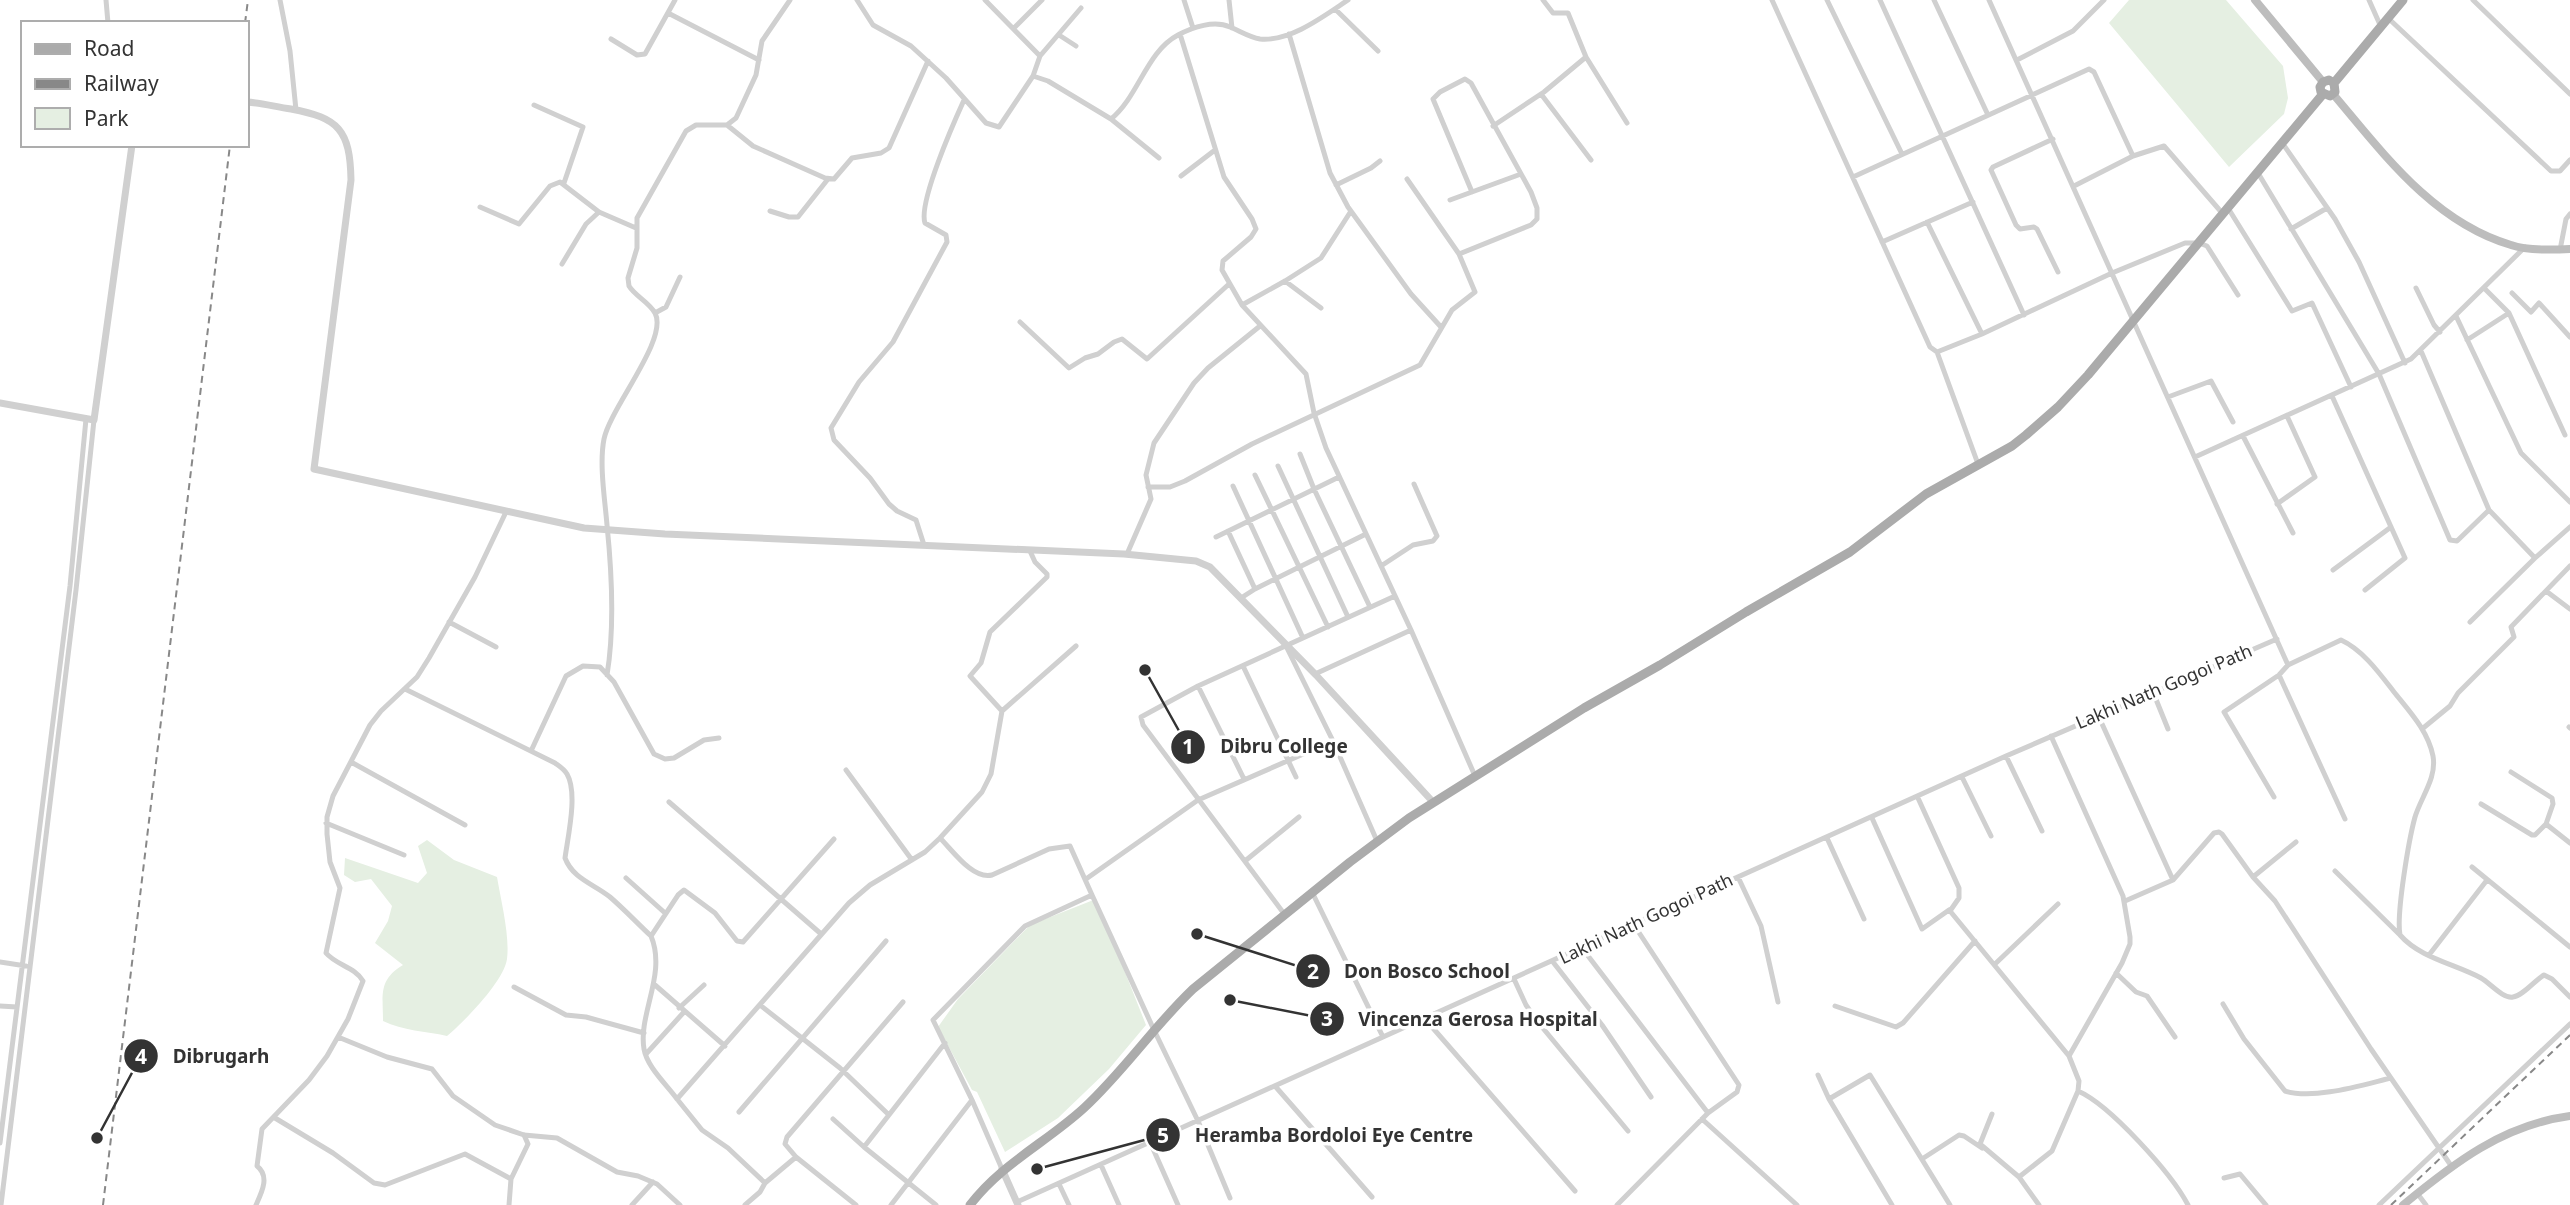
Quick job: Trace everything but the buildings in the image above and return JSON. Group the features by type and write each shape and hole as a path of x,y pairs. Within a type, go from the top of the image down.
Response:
{"main road":[{"path":"2255,0 2323,82"},
{"path":"2334,83 2403,0"},
{"path":"970,1205 1002,1169 1075,1116 1127,1064 1153,1030 1194,989 1377,841 1433,802 1584,708 1850,552 1914,502 2012,446 2050,415 2133,322 2283,144 2328,94 2336,89 2334,83 2329,80 2323,82"},
{"path":"2323,82 2320,90 2328,94 2393,164 2429,200 2468,227 2512,246 2570,249"},
{"path":"2403,1205 2481,1147 2525,1125 2544,1119 2568,1117"}],"street":[{"path":"106,0 108,21"},
{"path":"280,0 290,51 296,110"},
{"path":"611,39 638,55 645,54 675,0"},
{"path":"607,675 610,654 608,530 603,443 606,429 652,346 656,328 655,313 629,286 628,278 637,248 638,218 647,197 686,131 696,125 727,125 736,118 756,75 762,41 790,0"},
{"path":"857,0 873,25 911,46 986,123 999,127 1033,76 1040,56 1080,8"},
{"path":"985,0 1040,56"},
{"path":"1014,28 1042,0"},
{"path":"1184,0 1193,28"},
{"path":"1229,0 1232,28"},
{"path":"1111,119 1130,99 1161,48 1180,34 1193,28 1220,24 1261,39 1289,34 1348,0"},
{"path":"1543,0 1553,13 1568,13 1586,57 1628,123"},
{"path":"1772,0 1930,347 1937,352 1978,464"},
{"path":"1827,0 1902,155"},
{"path":"1880,0 2024,315"},
{"path":"1934,0 1988,115"},
{"path":"1989,0 2288,665"},
{"path":"2017,60 2073,31 2104,0"},
{"path":"2369,0 2381,27"},
{"path":"2473,0 2570,94"},
{"path":"1335,9 1378,51"},
{"path":"668,13 759,60"},
{"path":"2388,18 2551,171 2557,173 2570,160"},
{"path":"1180,34 1226,183 1252,219 1256,229 1251,237 1223,261 1222,270 1242,305 1306,374 1314,414 1339,477 1411,630 1475,776"},
{"path":"1289,34 1320,146 1336,185 1351,211 1411,294 1441,327"},
{"path":"1059,35 1076,46"},
{"path":"1493,126 1541,94 1586,57"},
{"path":"727,125 753,146 828,179 837,177 852,158 881,153 888,148 928,61"},
{"path":"1853,177 2086,70 2092,70 2133,156"},
{"path":"1033,76 1048,81 1111,119 1159,158"},
{"path":"1460,254 1531,225 1537,219 1535,201 1521,174 1468,80 1461,79 1433,97 1439,118 1472,192"},
{"path":"1541,94 1591,160"},
{"path":"923,545 916,520 889,504 870,478 834,440 831,428 859,382 893,342 947,242 946,235 925,223 923,211 940,157 964,100"},
{"path":"248,102 320,115 335,124 344,137 351,157 351,180 314,469 584,528 1127,554 1195,561 1210,567 1241,598 1433,802"},
{"path":"534,104 583,127 564,183"},
{"path":"2053,139 1991,170 2016,225 2020,229 2038,229 2058,272"},
{"path":"2283,144 2327,208 2359,262 2404,363"},
{"path":"2074,186 2133,156 2164,146 2226,211 2292,311 2312,303 2350,387"},
{"path":"1,1205 90,419 132,147"},
{"path":"1181,177 1215,150"},
{"path":"1336,185 1371,168 1380,160"},
{"path":"2258,173 2379,374 2450,540 2457,541 2489,510"},
{"path":"1450,200 1521,174"},
{"path":"770,211 798,217 828,179"},
{"path":"1148,488 1170,486 1185,481 1252,444 1420,365 1452,310 1475,292 1460,254 1407,179"},
{"path":"480,206 519,224 550,186 560,182 599,212 636,228"},
{"path":"1882,242 1973,202"},
{"path":"2291,229 2327,208"},
{"path":"1242,305 1321,258 1351,211"},
{"path":"562,264 586,224 599,212"},
{"path":"2560,250 2566,219 2570,214"},
{"path":"1927,222 1982,334"},
{"path":"1937,352 2185,243 2207,246 2238,295"},
{"path":"2195,457 2404,363 2421,351 2525,247"},
{"path":"655,313 666,307 680,277"},
{"path":"1285,281 1321,308"},
{"path":"1020,322 1069,368 1122,339 1147,359 1228,284"},
{"path":"2416,288 2440,332"},
{"path":"2484,288 2509,313 2565,435"},
{"path":"2512,293 2531,312 2539,303 2570,337"},
{"path":"2467,340 2509,313"},
{"path":"2456,316 2521,453 2570,502"},
{"path":"1127,554 1151,499 1146,475 1151,448 1182,399 1208,368 1260,326"},
{"path":"2421,351 2489,510 2535,558"},
{"path":"2168,397 2211,381 2233,422"},
{"path":"2332,396 2405,558 2365,590"},
{"path":"0,403 90,419"},
{"path":"2277,504 2315,477 2287,416"},
{"path":"2243,436 2293,533"},
{"path":"1300,454 1370,607"},
{"path":"1278,466 1348,617"},
{"path":"1255,475 1328,626"},
{"path":"1216,537 1339,477"},
{"path":"1381,566 1416,544 1433,541 1437,536 1414,484"},
{"path":"1233,486 1303,638"},
{"path":"257,1205 264,1185 263,1173 257,1166 262,1129 309,1080 338,1037 363,981 359,974 332,960 326,953 340,888 330,862 326,824 332,796 375,718 423,667 506,512"},
{"path":"2333,570 2391,527"},
{"path":"2470,622 2570,527"},
{"path":"1228,531 1255,589"},
{"path":"1241,598 1366,534"},
{"path":"1002,711 970,676 981,663 990,632 1047,577 1030,551"},
{"path":"2422,729 2450,706 2458,693 2514,637 2511,627 2570,566"},
{"path":"2546,591 2570,609"},
{"path":"1285,915 1141,720 1145,713 1198,686 1395,596"},
{"path":"449,622 496,647"},
{"path":"1315,674 1411,630"},
{"name":"Lakhi Nath Gogoi Path","path":"1018,1204 2006,756 2277,639"},
{"path":"2274,797 2224,712 2279,675 2288,665 2341,640 2350,644 2378,671 2422,729 2433,755 2432,776 2412,827 2400,935"},
{"path":"677,1099 820,933 861,892 912,860 940,838 989,782 1002,711 1076,646"},
{"path":"1285,646 1333,741 1377,841"},
{"path":"531,751 566,676 583,666 600,667 607,675 627,704 654,754 665,759 674,758 704,740 719,738"},
{"path":"1243,666 1296,777"},
{"path":"2279,675 2345,819"},
{"path":"1198,686 1244,779"},
{"path":"405,689 566,771 570,782 565,858 568,866 580,878 610,897 651,936"},
{"path":"2152,692 2168,729"},
{"path":"2098,715 2173,880"},
{"path":"2051,736 2125,901 2130,944 2069,1056"},
{"path":"1086,878 1198,800 1333,741"},
{"path":"2006,756 2042,831"},
{"path":"351,762 465,825"},
{"path":"846,769 912,860"},
{"path":"2481,804 2532,835 2546,824 2553,804 2552,798 2511,772"},
{"path":"1962,777 1991,836"},
{"path":"1872,818 1922,929 1949,910 1959,898 1959,888 1918,798"},
{"path":"669,802 820,933"},
{"path":"1245,861 1299,817"},
{"path":"326,824 404,855"},
{"path":"2546,824 2570,843"},
{"path":"2125,901 2173,880 2217,832 2222,834 2281,910 2452,1167"},
{"path":"940,838 983,877 1049,849 1070,846 1153,1030 1198,1121 1230,1198"},
{"path":"1827,838 1864,919"},
{"path":"765,1183 728,1148 702,1130 646,1054 644,1033 655,985 651,936 678,895 684,891 715,913 740,943 834,839"},
{"path":"2253,877 2295,842"},
{"path":"2472,867 2570,947"},
{"path":"2335,871 2408,943 2429,955 2484,979 2509,997 2516,996 2544,975 2552,979 2570,997"},
{"path":"1738,877 1761,926 1778,1002"},
{"path":"626,878 665,913"},
{"path":"2429,955 2487,880"},
{"path":"1312,892 1383,1037"},
{"path":"1018,1204 933,1020 1016,934 1035,920 1092,895"},
{"path":"1995,964 2059,904"},
{"path":"1949,910 2069,1056 2079,1081 2078,1091 2052,1151 2019,1177"},
{"path":"1617,1205 1708,1113 1739,1090 1739,1085 1634,925"},
{"path":"1835,1006 1896,1027 1903,1023 1975,941"},
{"path":"738,1112 886,942"},
{"path":"1582,948 1708,1113"},
{"path":"1553,961 1602,1025 1651,1097"},
{"path":"0,962 26,966"},
{"path":"0,1143 17,1007 26,966"},
{"path":"2116,974 2136,992 2145,994 2175,1037"},
{"path":"1514,979 1537,1021 1628,1131"},
{"path":"655,985 725,1046"},
{"path":"646,1054 704,985"},
{"path":"514,987 566,1015 586,1017 644,1033"},
{"path":"856,1205 796,1157 785,1144 787,1138 903,1002"},
{"path":"2223,1004 2244,1039 2284,1091 2292,1093 2336,1090 2391,1078"},
{"path":"760,1005 843,1072 888,1114"},
{"path":"0,1006 24,1008"},
{"path":"1425,1019 1575,1191"},
{"path":"2378,1205 2570,1024"},
{"path":"338,1037 387,1057 432,1069 453,1096 495,1125 524,1135 557,1138 617,1172 653,1182 680,1205"},
{"path":"864,1147 945,1043"},
{"path":"1818,1075 1829,1099 1892,1205"},
{"path":"1829,1099 1870,1075 1950,1205"},
{"path":"1275,1086 1373,1197"},
{"path":"2078,1091 2102,1108 2139,1142 2171,1179 2188,1205"},
{"path":"891,1205 972,1100"},
{"path":"1983,1149 1981,1139 1992,1114"},
{"path":"2568,1117 2570,1126"},
{"path":"275,1118 333,1153 374,1184 385,1185 465,1154 511,1179"},
{"path":"833,1119 936,1205"},
{"path":"1702,1119 1797,1205"},
{"path":"509,1205 511,1179 528,1144 524,1135"},
{"path":"1922,1159 1959,1135 1964,1136 1995,1155 2019,1177 2039,1205"},
{"path":"1150,1142 1178,1205"},
{"path":"745,1205 760,1192 765,1183 796,1157"},
{"path":"1101,1165 1119,1205"},
{"path":"2224,1178 2240,1174 2266,1205"},
{"path":"632,1205 653,1182"},
{"path":"1059,1184 1069,1205"},
{"path":"2417,1193 2426,1205"}],"green space":[{"path":"2129,0 2226,0 2283,66 2288,98 2284,114 2229,167 2109,23"},
{"path":"427,840 454,860 497,877 506,929 507,959 499,978 473,1011 447,1036 407,1029 383,1021 386,982 389,976 403,965 375,943 388,921 392,906 371,879 355,882 344,875 345,858 418,883 427,873 418,846"},
{"path":"1096,899 1146,1025 1109,1069 1058,1118 1005,1152 977,1092 972,1090 938,1027 958,999 1030,925"}],"railway":[{"path":"245,21 248,0"},
{"path":"103,1205 230,147"},
{"path":"2391,1205 2570,1035"}],"place":[{"name":"Dibru College","path":"1145,670"},
{"name":"Don Bosco School","path":"1197,934"},
{"name":"Vincenza Gerosa Hospital","path":"1230,1000"},
{"name":"Dibrugarh","path":"97,1138"},
{"name":"Heramba Bordoloi Eye Centre","path":"1037,1169"}]}
